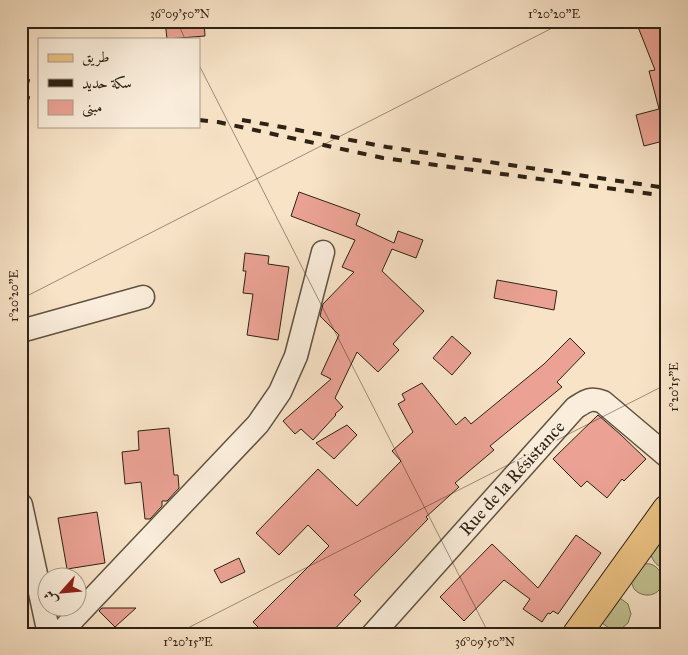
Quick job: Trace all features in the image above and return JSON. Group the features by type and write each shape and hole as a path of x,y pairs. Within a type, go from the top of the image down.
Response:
{"main road":[{"path":"577,634 667,510"}],"street":[{"path":"59,634 258,424 280,392 296,356 323,252"},
{"path":"21,331 143,297"},
{"name":"Rue de la Résistance","path":"373,634 575,408 584,402 594,399 603,402 667,456"},
{"path":"21,505 49,634"}],"green space":[{"path":"661,537 667,537 667,568 656,564 650,553"},
{"path":"641,564 652,564 660,572 661,586 655,594 641,594 633,587 630,580"},
{"path":"610,598 620,598 628,604 631,614 628,623 622,628 628,634 602,634 609,628 602,623 599,614"}],"building":[{"path":"165,21 204,21 205,36 167,38"},
{"path":"654,21 667,21 667,140 644,146 636,115 659,109 649,71 655,70 638,27"},
{"path":"299,192 360,214 356,225 394,243 398,231 423,240 416,258 392,249 382,271 424,311 393,344 399,350 378,372 357,352 335,398 343,407 313,440 301,429 295,434 283,421 331,379 321,374 339,335 320,316 323,304 354,272 342,267 355,240 291,216"},
{"path":"245,253 269,256 268,264 289,267 278,340 247,335 253,294 243,293 246,271 243,271"},
{"path":"497,280 557,291 554,310 494,298"},
{"path":"452,336 471,353 452,375 433,358"},
{"path":"570,338 585,353 557,382 562,387 490,446 494,450 455,483 459,487 426,517 428,519 354,595 361,601 330,634 265,634 253,622 329,546 308,525 279,555 256,533 318,469 357,506 401,461 392,451 413,432 398,404 405,400 402,394 422,383 456,425 465,417 471,424 544,364"},
{"path":"598,415 646,459 624,481 622,479 607,498 587,481 581,487 553,459"},
{"path":"347,425 357,435 334,459 316,443"},
{"path":"169,428 174,475 178,475 179,488 167,501 162,501 162,506 150,519 145,519 141,482 125,484 122,452 139,450 138,431"},
{"path":"97,512 105,563 67,568 58,518"},
{"path":"576,535 601,553 558,614 553,611 550,614 548,613 542,622 523,609 530,599 504,580 464,621 440,597 492,544 538,588"},
{"path":"239,558 245,572 221,583 214,570"},
{"path":"102,608 136,608 115,627 99,611"}],"railway":[{"path":"21,79 38,84"},
{"path":"21,96 38,101"},
{"path":"200,120 218,122 383,158 667,196"},
{"path":"242,120 387,147 667,188"}]}
